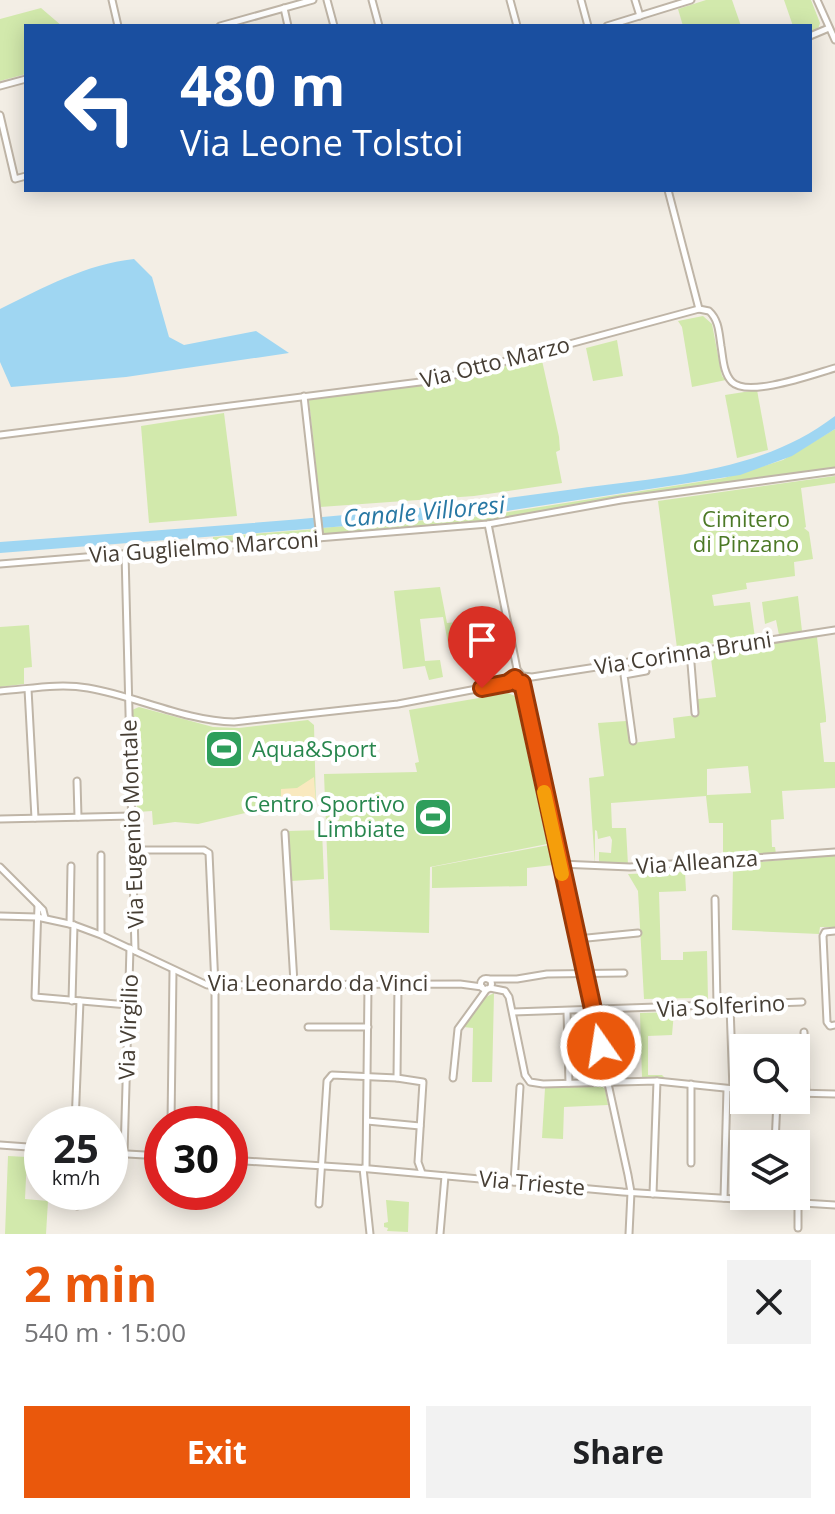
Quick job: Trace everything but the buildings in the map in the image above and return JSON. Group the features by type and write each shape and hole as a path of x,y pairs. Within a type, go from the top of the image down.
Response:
{"street":[{"path":"112,0 118,24"},
{"path":"228,24 313,0"},
{"path":"327,0 333,24"},
{"path":"372,0 378,24"},
{"path":"510,0 516,24"},
{"path":"581,0 587,24"},
{"path":"635,0 640,16"},
{"path":"614,24 691,0"},
{"path":"817,0 835,40"},
{"path":"284,8 288,24"},
{"path":"812,35 829,28"},
{"path":"0,86 24,80"},
{"path":"0,115 15,179 24,177"},
{"path":"669,192 699,309 709,311 716,320 730,380 738,386 773,385 835,368"},
{"name":"Via Otto Marzo","path":"0,435 445,378 699,309"},
{"path":"304,396 319,535"},
{"name":"Via Guglielmo Marconi","path":"0,564 319,535 488,524 630,499 835,471"},
{"path":"488,524 631,1192 629,1234"},
{"name":"Via Eugenio Montale","path":"125,553 134,850 133,949"},
{"name":"Via Corinna Bruni","path":"520,681 645,658 834,630"},
{"path":"690,651 695,713"},
{"path":"633,741 624,675 646,671 645,658"},
{"path":"0,691 76,686 209,719 234,722 398,704 520,681"},
{"path":"28,689 35,818"},
{"path":"77,781 78,817"},
{"path":"0,819 132,816"},
{"path":"285,833 294,983"},
{"path":"134,850 208,852 215,986 215,1106"},
{"name":"Via Alleanza","path":"560,864 630,867 835,852"},
{"path":"101,855 101,935"},
{"path":"71,866 72,1001"},
{"path":"0,867 45,912 45,918"},
{"path":"715,899 717,1005"},
{"path":"38,905 35,997 128,1005"},
{"name":"Via Leonardo da Vinci","path":"0,916 37,917 72,924 133,949 198,983 215,986 294,983 485,985 547,974 624,973"},
{"path":"835,931 825,932 827,1022 835,1025"},
{"path":"577,939 638,933"},
{"name":"Via Virgilio","path":"125,1106 133,949"},
{"path":"171,1106 173,971"},
{"path":"368,985 364,1168 370,1234"},
{"path":"397,1078 398,985"},
{"path":"453,1078 458,1029 482,997 485,985 507,992 528,1081 543,1084 657,1081 730,1089 724,1198"},
{"path":"76,1106 80,1001"},
{"name":"Via Solferino","path":"513,1012 802,1002"},
{"path":"730,1006 730,1034"},
{"path":"567,1012 569,1083"},
{"path":"308,1027 368,1027"},
{"path":"319,1204 327,1079 332,1075 421,1080 424,1084 418,1162 422,1173"},
{"path":"653,1194 657,1081"},
{"path":"691,1084 691,1163"},
{"path":"514,1182 520,1087"},
{"path":"810,1093 835,1094"},
{"path":"367,1121 420,1126"},
{"path":"0,1145 24,1147"},
{"name":"Via Trieste","path":"248,1161 730,1198"},
{"path":"412,1173 418,1162"},
{"path":"440,1234 445,1176"},
{"name":"Via Trieste","path":"810,1203 835,1205"},
{"path":"798,1210 798,1228"}],"green space":[{"path":"706,0 732,0 740,24 682,24 678,9"},
{"path":"784,0 811,0 820,23 818,29 812,31 812,24 792,24"},
{"path":"41,8 60,24 24,24 24,75 0,81 0,19"},
{"path":"703,316 712,324 722,376 726,380 692,387 682,327 678,321"},
{"path":"617,340 623,376 593,381 586,348"},
{"path":"541,356 559,437 560,450 556,452 562,483 474,496 320,507 309,400 456,379"},
{"path":"757,390 768,450 737,458 725,395"},
{"path":"224,413 237,516 149,523 141,426"},
{"path":"835,429 835,467 493,521 321,536 319,528 483,516 724,478 783,460"},
{"name":"Cimitero di Pinzano","path":"835,476 835,483 801,488 804,528 809,532 813,559 794,562 795,576 746,583 747,589 712,595 714,606 750,602 755,638 677,648 658,501"},
{"path":"317,529 315,536 222,543 213,541 213,537"},
{"path":"440,587 447,623 476,620 479,645 449,648 443,617 420,619 425,661 440,660 443,677 429,680 425,666 403,669 394,591"},
{"path":"798,596 802,631 779,635 776,620 765,624 762,602"},
{"path":"29,625 32,667 24,668 24,684 0,687 0,627"},
{"path":"817,637 826,717 826,722 820,723 824,762 835,762 835,788 782,791 784,819 771,820 772,847 775,847 776,854 723,857 723,823 709,823 706,796 611,803 612,828 626,828 628,865 599,865 599,852 611,853 612,840 610,836 598,839 595,830 595,866 589,778 604,776 598,723 626,721 632,743 675,738 673,718 696,715 698,699 716,697 710,651","holes":["748,766 751,793 707,795 707,769"]},
{"name":"Centro Sportivo Limbiate","path":"508,693 515,696 547,844 430,867 429,933 330,930 324,774 417,772 415,763 419,762 409,710"},
{"name":"Aqua&Sport","path":"139,707 213,727 239,728 308,720 314,725 316,806 262,809 198,824 175,822 153,825 152,811 137,812 132,710"},
{"path":"322,830 324,879 291,881 288,831"},
{"path":"549,845 553,865 527,868 527,886 432,888 432,867"},
{"path":"835,855 835,927 820,927 819,934 732,930 733,867 738,868 737,864"},
{"path":"685,872 686,891 659,892 661,960 683,960 683,952 707,951 708,1001 697,1002 697,998 644,999 638,891 628,874"},
{"path":"494,993 492,1082 472,1082 473,1028 463,1027 484,998"},
{"path":"674,1012 672,1035 648,1036 648,1075 662,1075 666,1079 642,1078 640,1013"},
{"path":"600,1085 605,1089 608,1105 564,1107 563,1139 542,1138 545,1088"},
{"path":"8,1156 24,1157 24,1210 47,1210 46,1234 5,1234"},
{"path":"386,1200 409,1202 408,1232 387,1231 388,1228 384,1227 384,1223 388,1222"}],"sand":[{"path":"314,777 316,806 281,808 281,789 297,788"}],"water":[{"path":"134,259 152,277 169,337 184,345 256,331 289,353 126,377 11,387 0,362 0,309 82,271"},
{"name":"Canale Villoresi","path":"835,416 835,429 792,456 740,475 474,516 0,553 0,542 360,514 677,475 743,461 775,450"}],"slow traffic":[{"path":"544,792 562,874"}],"place":[{"name":"Aqua&Sport","path":"224,749"},
{"name":"Centro Sportivo Limbiate","path":"433,817"}],"route":[{"path":"482,688 508,683 515,678 517,683 522,683 601,1046"}]}
